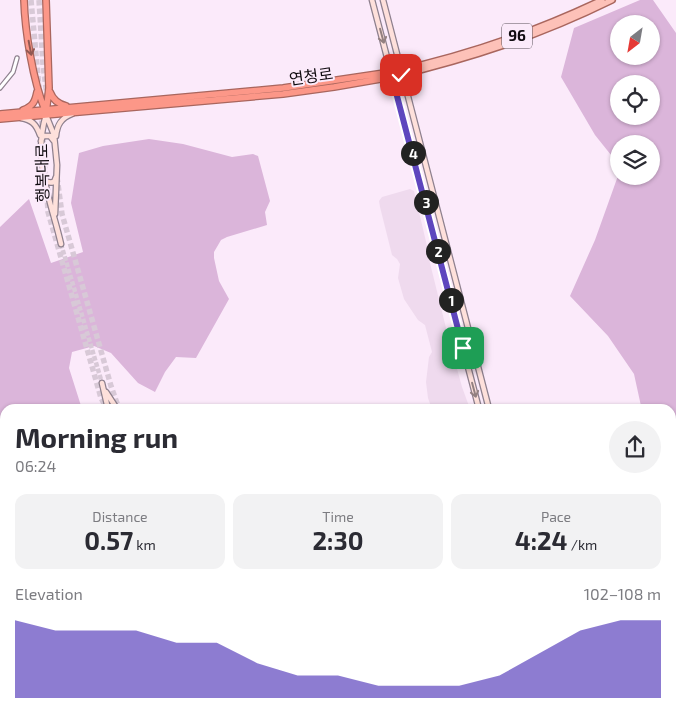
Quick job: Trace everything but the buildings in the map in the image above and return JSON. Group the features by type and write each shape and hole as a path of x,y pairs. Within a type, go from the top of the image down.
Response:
{"highway":[{"path":"24,0 24,18 37,84 46,112"},
{"path":"46,0 49,88 46,112"},
{"name":"연청로","path":"0,119 16,115 283,88 392,74"},
{"path":"37,84 44,89 48,86 49,80"},
{"path":"16,115 31,107 36,99 37,84"},
{"path":"49,88 54,99 60,104 76,110"},
{"name":"연청로","path":"0,114 16,115"}],"main road":[{"name":"연청로","path":"429,66 537,29 602,0"},
{"name":"연청로","path":"392,74 467,58 543,32 612,0"}],"street":[{"path":"372,0 478,404"},
{"path":"383,0 488,404"},
{"path":"0,88 13,72 17,58"},
{"path":"55,142 59,123 76,110"},
{"name":"행복대로","path":"46,112 40,136 43,175 62,244"},
{"name":"행복대로","path":"46,112 55,142 57,175 55,217"},
{"path":"16,115 32,121 36,125 40,136"},
{"path":"40,142 46,135 55,142"},
{"path":"43,175 45,180 50,183 54,182 57,175"},
{"path":"102,383 107,404"},
{"path":"104,389 114,404"}],"shaded area":[{"path":"640,0 653,0 676,33 676,404 641,404 634,374 608,336 570,296 595,240 615,185 660,185 660,135 610,135 610,154 595,135 561,77 574,28"},
{"path":"149,139 183,144 232,157 253,154 258,156 270,201 265,212 267,225 221,240 214,252 214,258 219,281 229,299 196,358 176,357 165,372 155,392 138,383 111,353 94,346 72,352 69,368 80,404 0,404 0,227 29,199 51,263 83,252 71,203 79,153 103,146"},
{"path":"410,189 414,191 448,336 468,404 430,404 426,382 429,357 432,352 425,325 418,320 404,299 398,278 400,264 392,255 380,207 379,201 382,197"}],"tunnel":[{"path":"31,0 39,87"},
{"path":"39,0 47,96"},
{"path":"41,112 46,182"},
{"path":"57,177 62,214 117,404"},
{"path":"47,194 48,212 104,404"},
{"path":"61,244 102,383"}],"route":[{"path":"401,75 392,77 463,348"}]}
